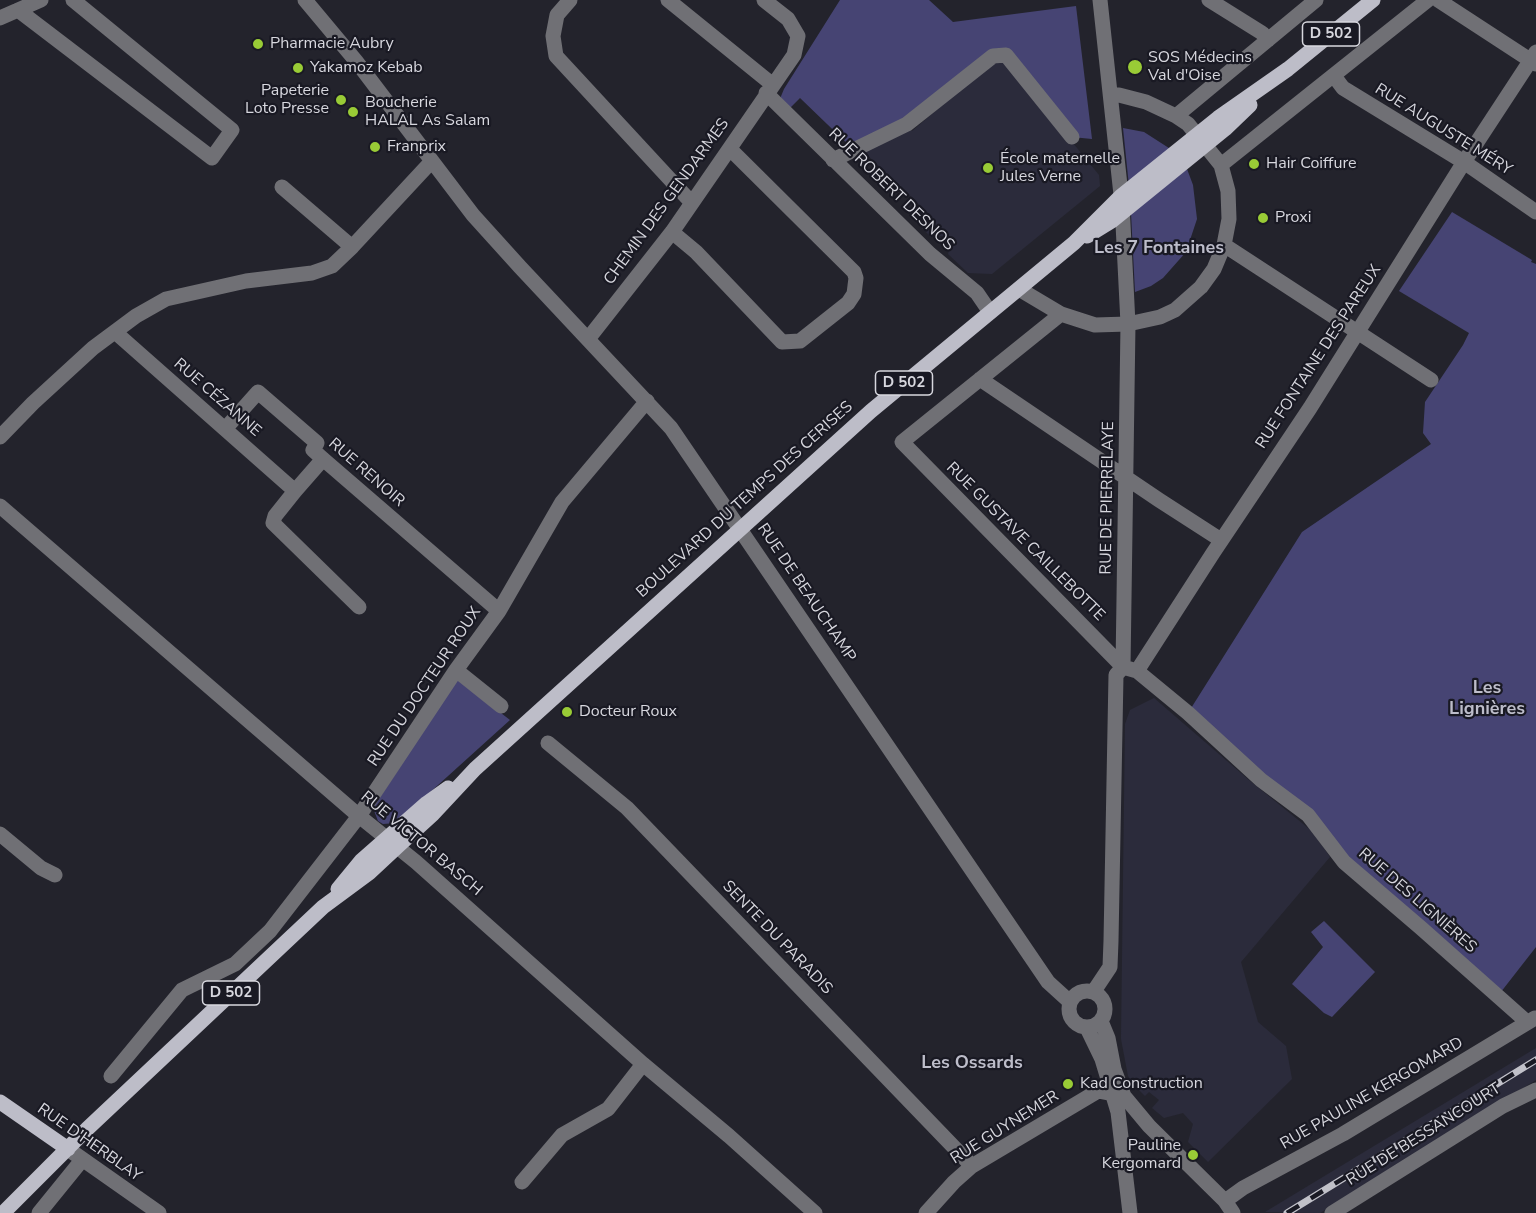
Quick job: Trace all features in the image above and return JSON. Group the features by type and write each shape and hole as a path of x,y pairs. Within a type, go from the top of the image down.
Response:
{"main road":[{"name":"BOULEVARD DU TEMPS DES CERISES","path":"3,1213 323,907 369,873 393,842 433,814 475,769 871,411 1074,243 1121,196 1201,139 1373,0"},
{"name":"BOULEVARD DU TEMPS DES CERISES","path":"1074,243 1105,226 1201,139"},
{"name":"RUE D'HERBLAY","path":"0,1102 68,1149"}],"street":[{"path":"0,18 41,0"},
{"path":"18,10 212,158 232,130 73,0"},
{"name":"RUE DE BEAUCHAMP","path":"305,0 356,61 473,214 671,428 1048,982 1070,1002"},
{"path":"570,0 557,15 553,36 556,56 691,202"},
{"name":"RUE ROBERT DESNOS","path":"668,0 770,89 834,160 930,254 977,293 990,312"},
{"name":"CHEMIN DES GENDARMES","path":"588,339 672,232 794,55 798,36 788,19 764,0"},
{"name":"RUE DE PIERRELAYE","path":"1094,991 1110,967 1116,675 1130,669 1125,477 1128,324 1121,196 1100,0"},
{"path":"1209,0 1262,33 1268,40"},
{"path":"1176,116 1316,0"},
{"path":"1221,165 1428,0"},
{"path":"1438,0 1534,59"},
{"path":"834,160 907,123 993,56 1006,56 1071,137"},
{"name":"RUE FONTAINE DES PAREUX","path":"1130,669 1221,540 1358,332 1464,162 1534,59"},
{"name":"RUE AUGUSTE MÉRY","path":"1334,76 1343,88 1464,162 1536,212"},
{"path":"1018,289 1061,314 1095,325 1128,324 1160,317 1175,310 1202,287 1215,269 1224,245 1229,219 1228,190 1221,165 1188,124 1176,116 1146,102 1111,95"},
{"path":"672,232 696,252 782,342 800,341 848,303 855,294 854,272 730,149"},
{"path":"0,437 93,348 136,316 166,298 246,281 312,273 332,266 431,162"},
{"path":"282,187 352,247"},
{"path":"1224,245 1431,380"},
{"path":"1061,314 980,379 1221,540"},
{"name":"RUE CÉZANNE","path":"115,332 295,490"},
{"name":"RUE GUSTAVE CAILLEBOTTE","path":"980,379 902,442 1130,669"},
{"name":"RUE RENOIR","path":"225,429 258,392 317,443 313,450 499,611"},
{"name":"RUE DU DOCTEUR ROUX","path":"111,1076 182,990 234,964 270,931 359,816 456,670 499,611 562,502 647,401"},
{"path":"323,459 295,490 275,516 273,523 359,608"},
{"name":"RUE VICTOR BASCH","path":"0,506 359,816 393,842 643,1065 729,1136 815,1213"},
{"name":"RUE DES LIGNIÈRES","path":"1130,669 1188,712 1261,780 1308,815 1344,862 1532,1020"},
{"path":"456,670 501,706"},
{"name":"SENTE DU PARADIS","path":"548,743 627,808 972,1166"},
{"path":"0,834 41,868 55,875"},
{"path":"1094,991 1104,1001 1106,1008 1101,1021 1096,1026 1087,1028 1075,1023 1070,1017 1070,1002 1080,992 1094,991"},
{"name":"RUE PAULINE KERGOMARD","path":"1229,1207 1243,1188 1343,1134 1532,1020"},
{"path":"1101,1021 1108,1038 1118,1095 1130,1213"},
{"path":"1087,1028 1118,1095 1229,1207"},
{"path":"522,1182 562,1135 608,1109 643,1065"},
{"name":"RUE DE BESSANCOURT","path":"1332,1213 1503,1106 1536,1090"},
{"name":"RUE GUYNEMER","path":"926,1213 972,1166 1098,1091 1118,1095"},
{"path":"1122,1142 1127,1126 1134,1122 1149,1125"},
{"name":"RUE D'HERBLAY","path":"68,1149 159,1213"},
{"path":"39,1213 82,1160"}],"shaded area":[{"path":"840,0 929,0 953,22 1076,6 1092,139 1072,137 1006,55 899,127 854,150 800,98 788,110 777,106 784,89"},
{"name":"École maternelle Jules Verne","path":"995,60 1007,62 1099,175 1100,186 992,274 968,273 948,254 951,244 942,236 931,237 921,227 931,216 861,149 907,126 912,131"},
{"path":"1123,128 1144,132 1172,150 1129,186"},
{"path":"1187,169 1193,185 1197,219 1186,252 1163,278 1135,292 1131,213"},
{"path":"1452,212 1536,264 1536,947 1497,997 1188,713 1302,532 1431,444 1423,433 1425,402 1469,333 1399,291"},
{"path":"457,679 510,720 396,823 383,824 378,821 373,808"},
{"path":"1154,698 1313,832 1330,857 1241,962 1258,1022 1286,1046 1292,1079 1208,1162 1188,1142 1193,1124 1183,1113 1164,1118 1152,1108 1159,1100 1149,1092 1145,1096 1134,1085 1128,1076 1121,1039 1125,724 1130,710"},
{"path":"1324,921 1375,972 1332,1017 1324,1013 1292,984 1323,947 1311,932"},
{"path":"1536,1048 1536,1080 1320,1213 1265,1212"}],"railway":[{"path":"1287,1213 1536,1060"}],"place":[{"name":"Pharmacie Aubry","path":"258,44"},
{"name":"SOS Médecins Val d'Oise","path":"1135,67"},
{"name":"Yakamoz Kebab","path":"298,68"},
{"name":"Papeterie Loto Presse","path":"341,100"},
{"name":"Boucherie HALAL As Salam","path":"353,112"},
{"name":"Franprix","path":"375,147"},
{"name":"Hair Coiffure","path":"1254,164"},
{"name":"École maternelle Jules Verne","path":"988,168"},
{"name":"Proxi","path":"1263,218"},
{"name":"Docteur Roux","path":"567,712"},
{"name":"Kad Construction","path":"1068,1084"},
{"name":"Pauline Kergomard","path":"1193,1155"}],"district":[{"name":"Les 7 Fontaines","path":"1159,249"},
{"name":"Les Lignières","path":"1487,699"},
{"name":"Les Ossards","path":"972,1064"}]}
